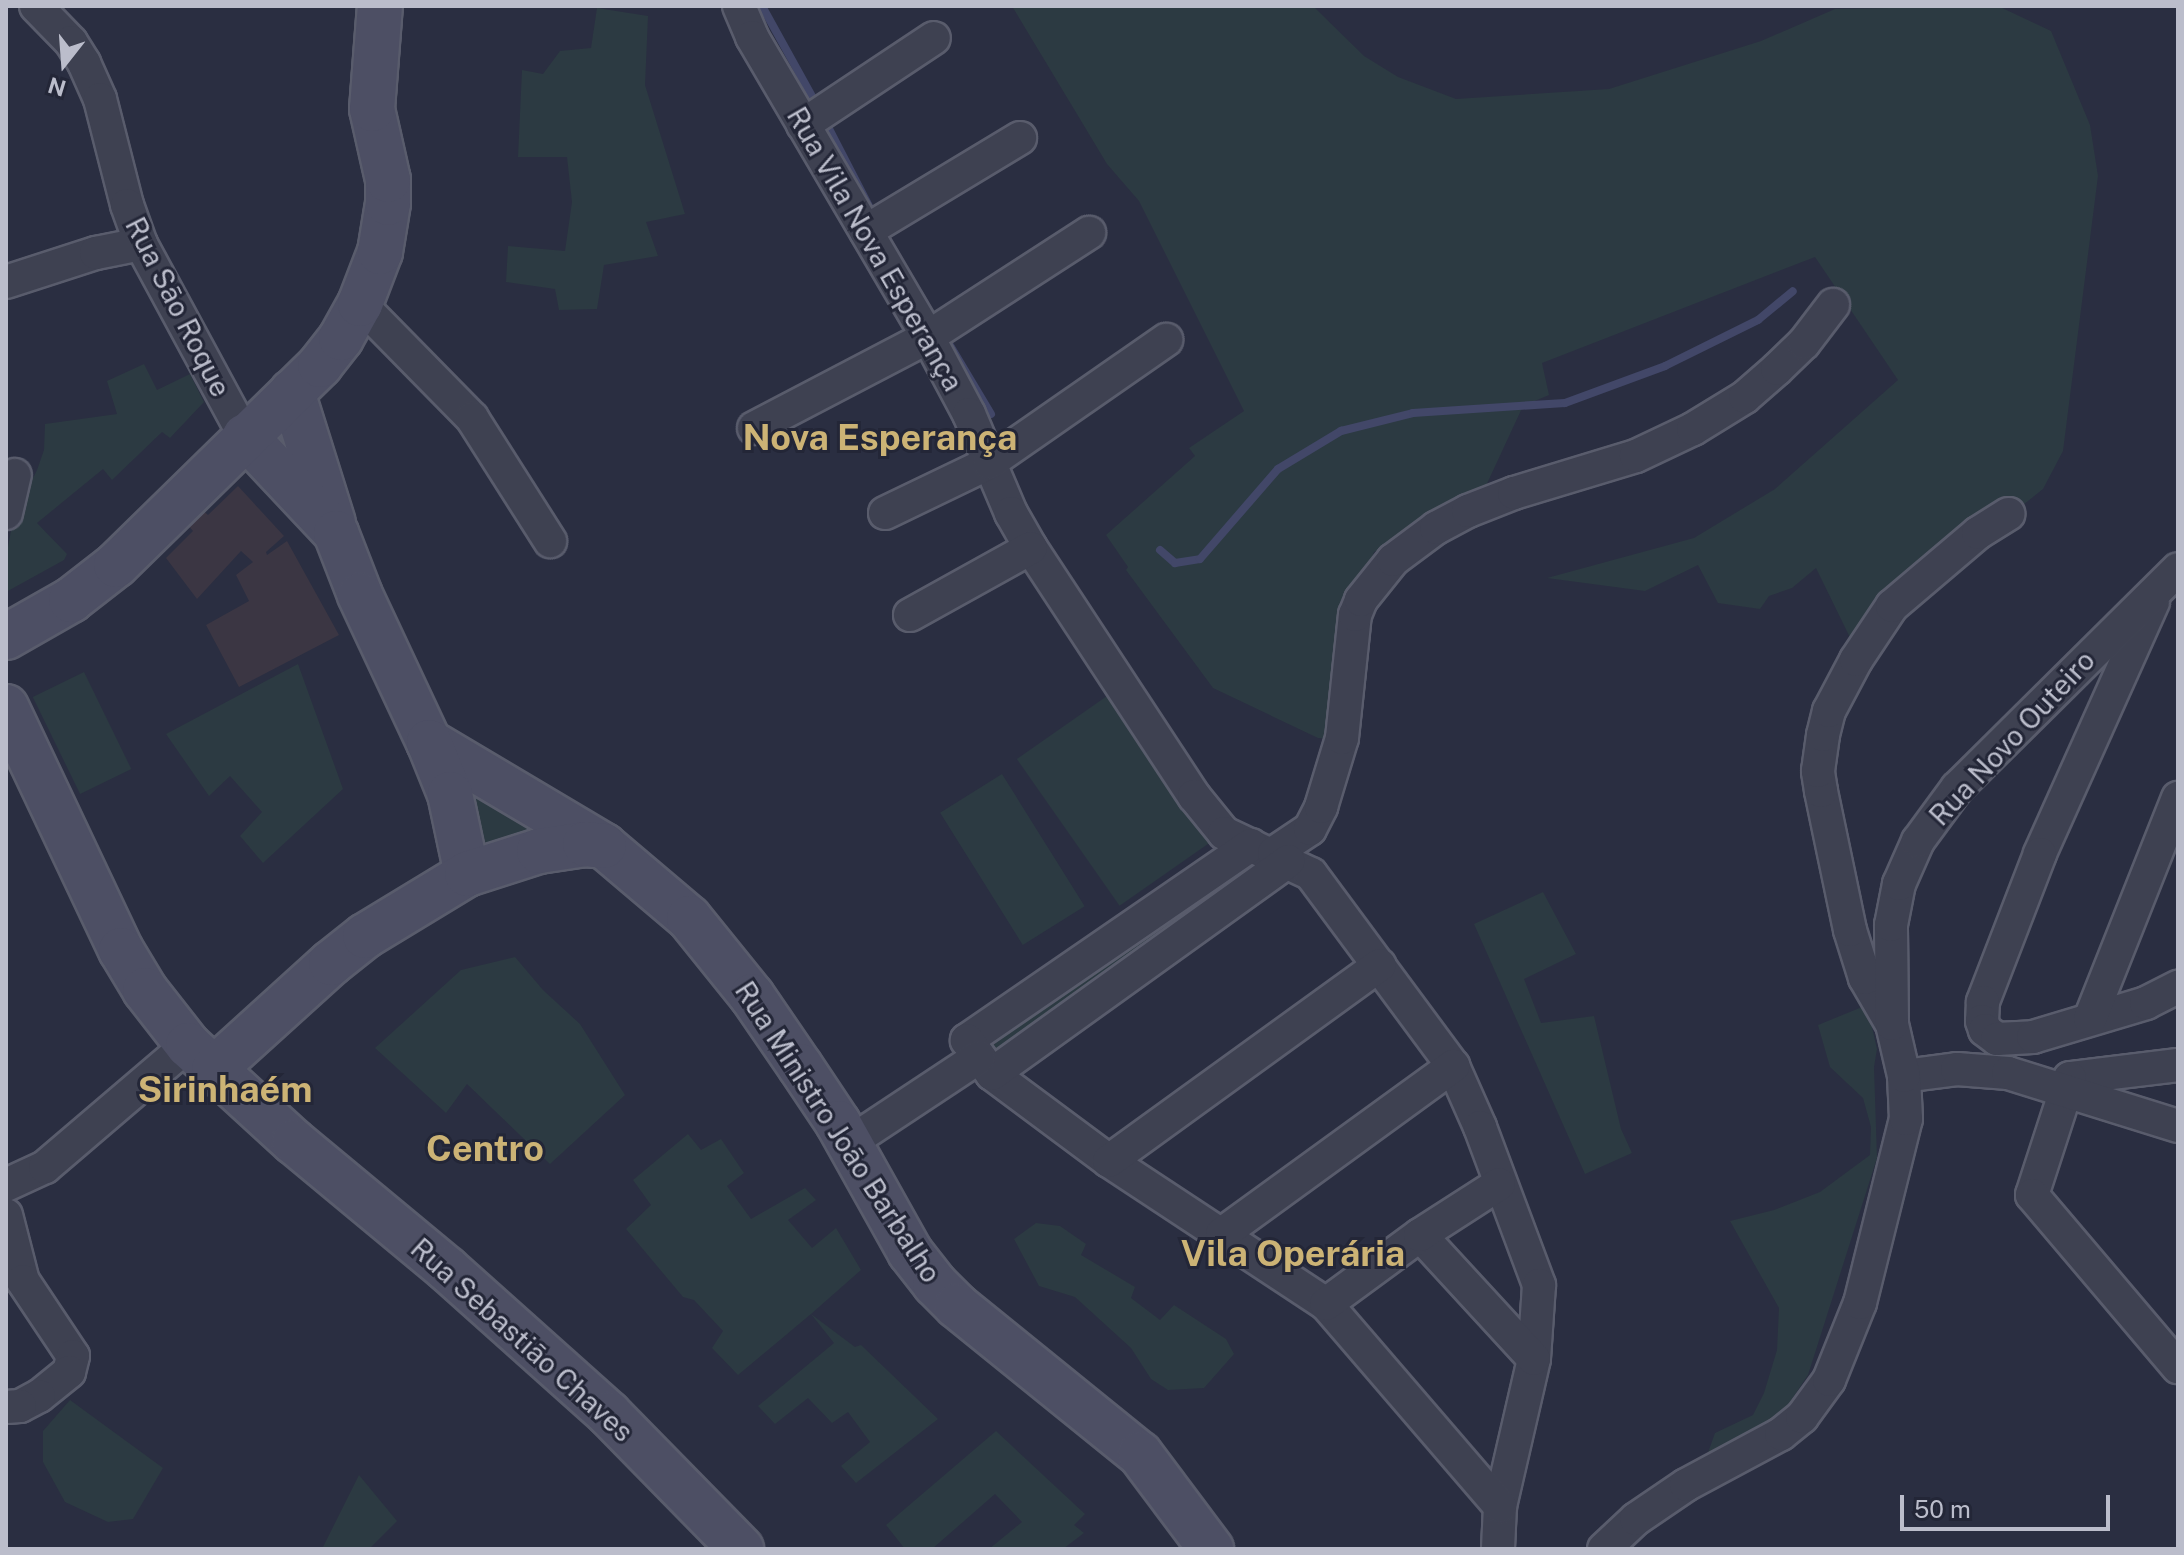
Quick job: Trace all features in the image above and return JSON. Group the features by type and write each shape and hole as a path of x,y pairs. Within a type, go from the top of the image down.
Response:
{"main road":[{"path":"6,637 71,600 116,565 292,392 334,347 360,304 380,252 388,203 388,180 372,109 380,6"},
{"path":"292,392 336,533 360,595 450,794 467,874"},
{"path":"245,436 336,533"},
{"name":"Rua Sebastião Chaves","path":"6,707 121,950 145,990 201,1057 294,1142 447,1269 609,1414 723,1543"},
{"name":"Rua Ministro João Barbalho","path":"429,742 604,846 689,918 752,996 849,1143 910,1252 935,1284 957,1306 1140,1454 1211,1549"},
{"path":"201,1057 365,936 467,874 539,851 585,844 604,846"}],"street":[{"name":"Rua São Roque","path":"36,6 71,42 100,99 127,205 141,244 245,436"},
{"name":"Rua Vila Nova Esperança","path":"739,6 752,37 928,337 969,414 989,463 1031,548 1194,796 1224,833 1311,874 1453,1066 1480,1127 1539,1285 1534,1359 1500,1506 1498,1549"},
{"path":"803,125 934,38"},
{"path":"866,231 1020,138"},
{"path":"754,428 928,337 1089,233"},
{"path":"6,282 96,253 141,244"},
{"path":"360,304 472,418 550,541"},
{"path":"849,1143 1310,829 1321,807 1342,738 1355,615 1361,600 1393,560 1436,528 1468,511 1636,456 1693,429 1745,397 1777,369 1804,343 1833,305"},
{"path":"885,513 989,463 1166,340"},
{"path":"6,513 15,475"},
{"path":"1892,1024 1865,978 1847,918 1818,771 1823,735 1829,711 1856,660 1892,606 1978,533 2008,514"},
{"path":"910,615 1031,548"},
{"path":"2170,575 2040,854 1981,1012 1985,1030 1997,1039 2005,1039 2058,1032 2146,1003 2178,987"},
{"name":"Rua Novo Outeiro","path":"1604,1549 1636,1519 1686,1485 1781,1434 1818,1396 1860,1303 1906,1119 1904,1076 1892,1024 1894,905 1918,841 1981,763 2170,575"},
{"path":"2090,1019 2178,798"},
{"path":"1109,1161 1380,965"},
{"path":"6,1185 45,1167 201,1057"},
{"path":"979,1057 1109,1161 1326,1304 1500,1506"},
{"path":"2178,1065 2076,1076 2068,1080 2032,1195 2178,1367"},
{"path":"1222,1234 1453,1066"},
{"path":"1904,1076 1957,1069 1994,1071 2178,1126"},
{"path":"1326,1304 1420,1235 1499,1184"},
{"path":"6,1215 18,1267 30,1296 73,1356 69,1372 39,1396 20,1406 6,1407"},
{"path":"1420,1235 1534,1359"}],"shaded area":[{"path":"1012,6 1313,6 1364,56 1398,77 1456,99 1609,89 1761,41 1835,9 1998,6 2051,31 2090,125 2098,176 2063,451 2043,489 1994,528 1862,662 1816,568 1792,588 1769,596 1760,609 1718,603 1698,565 1645,591 1547,578 1694,538 1775,489 1898,380 1815,257 1542,363 1549,395 1523,406 1478,503 1374,552 1339,648 1348,740 1318,738 1213,688 1126,570 1128,567 1106,535 1195,456 1189,448 1244,411 1139,201 1107,164"},
{"path":"597,8 648,16 645,85 685,214 646,222 658,256 604,265 597,309 559,310 555,289 506,282 508,246 565,251 572,202 567,157 518,157 522,70 543,74 560,51 591,48"},
{"path":"144,364 157,390 190,374 204,402 170,438 162,432 112,480 103,469 37,523 67,554 64,560 6,592 6,558 12,525 22,485 32,480 44,450 45,424 117,414 107,381"},
{"path":"238,486 284,536 266,552 267,555 287,541 339,635 239,687 206,625 249,601 236,575 253,562 241,551 197,599 166,558 193,531 185,522 200,508 208,515"},
{"path":"298,664 343,789 263,863 240,836 262,812 230,776 209,796 166,734"},
{"path":"84,672 131,769 80,794 33,697"},
{"path":"1107,696 1210,843 1120,906 1017,759"},
{"path":"454,771 558,832 472,860"},
{"path":"1002,774 1085,906 1023,945 940,813"},
{"path":"1543,892 1576,954 1524,979 1541,1023 1594,1016 1621,1129 1632,1153 1585,1174 1474,924"},
{"path":"1188,893 1213,925 1009,1085 984,1052"},
{"path":"515,957 543,990 580,1024 625,1095 550,1164 467,1084 446,1113 375,1048 461,970"},
{"path":"1867,1005 1877,1049 1874,1067 1877,1158 1808,1375 1778,1420 1705,1461 1715,1433 1753,1415 1764,1393 1777,1350 1779,1308 1730,1221 1774,1210 1820,1192 1870,1155 1871,1127 1863,1098 1830,1067 1818,1025"},
{"path":"688,1134 701,1150 721,1139 744,1173 727,1186 751,1219 805,1188 816,1200 788,1220 812,1248 836,1228 861,1270 738,1375 712,1348 723,1331 694,1300 683,1297 626,1229 651,1205 633,1180"},
{"path":"1036,1223 1060,1226 1086,1244 1081,1255 1135,1287 1131,1298 1160,1320 1174,1305 1226,1339 1234,1354 1204,1388 1168,1390 1151,1379 1131,1348 1075,1297 1039,1286 1014,1239"},
{"path":"811,1314 855,1347 861,1345 938,1419 856,1483 841,1466 870,1442 848,1412 832,1423 808,1398 775,1424 758,1406 834,1343"},
{"path":"70,1400 163,1468 133,1519 108,1522 65,1502 43,1462 43,1431"},
{"path":"996,1431 1085,1514 1074,1525 1084,1533 1063,1549 989,1549 1022,1522 995,1494 932,1549 905,1549 886,1525"},
{"path":"359,1475 397,1521 369,1549 322,1549"}],"waterway":[{"path":"762,6 818,107"},
{"path":"824,119 871,210"},
{"path":"1160,550 1175,563 1200,559 1278,469 1341,431 1413,413 1565,403 1665,366 1758,320 1793,291"},
{"path":"948,342 991,414"}],"district":[{"name":"Nova Esperança","path":"880,438"},
{"name":"Sirinhaém","path":"225,1090"},
{"name":"Centro","path":"485,1149"},
{"name":"Vila Operária","path":"1293,1254"}]}
